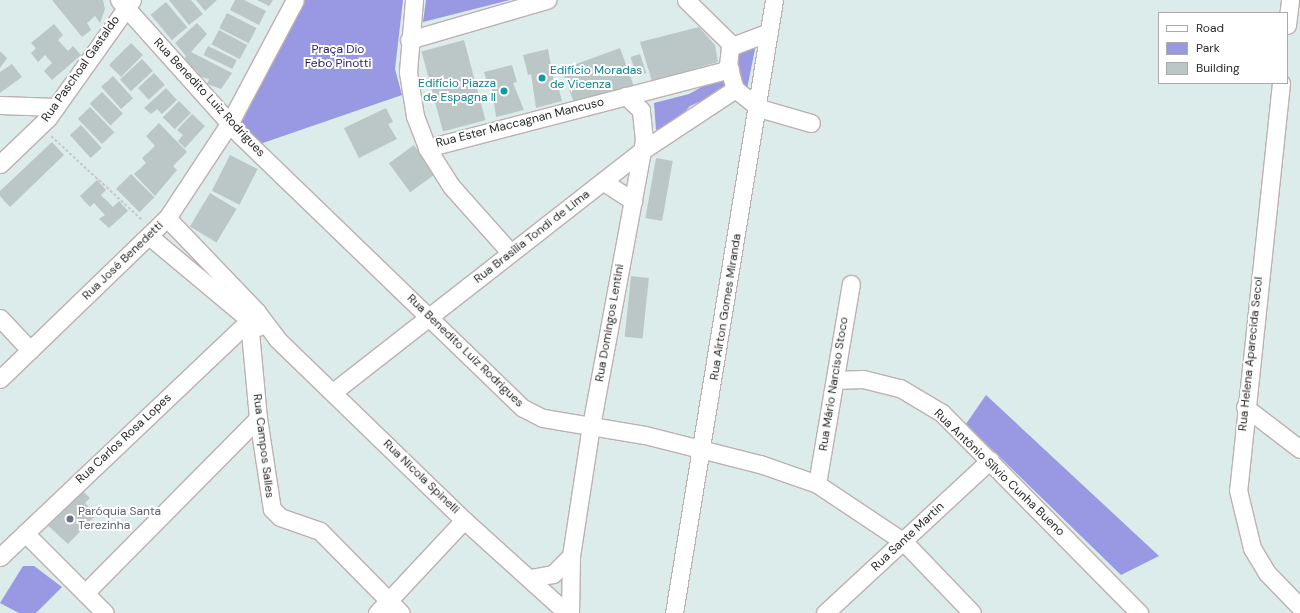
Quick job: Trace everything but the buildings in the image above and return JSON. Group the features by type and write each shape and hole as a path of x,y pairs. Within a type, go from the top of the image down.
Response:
{"street":[{"name":"Rua José Benedetti","path":"0,379 167,218 229,124 295,0"},
{"path":"414,0 408,40 412,103 427,148 451,186 509,252"},
{"path":"408,40 547,0"},
{"path":"686,0 732,45"},
{"name":"Rua Aírton Gomes Miranda","path":"674,613 759,108 774,0"},
{"path":"1288,17 1290,0"},
{"name":"Rua Benedito Luiz Rodrigues","path":"125,2 229,124 523,408 543,418 591,426 760,464 818,484 904,542 972,613"},
{"name":"Rua Paschoal Gastaldo","path":"0,164 40,126 56,107 125,2"},
{"path":"732,45 769,32"},
{"path":"732,45 730,69 735,89 759,108 811,123"},
{"name":"Rua Ester Maccagnan Mancuso","path":"427,148 730,69"},
{"name":"Rua Helena Aparecida Secol","path":"1281,84 1245,407 1238,490 1242,516 1252,548 1263,567 1300,607"},
{"name":"Rua Brasília Tondi de Lima","path":"333,392 431,318 509,252 604,182 643,150 735,89"},
{"name":"Rua Domingos Lentini","path":"569,613 572,556 591,426 643,150 643,116 626,96"},
{"path":"0,105 56,107"},
{"path":"604,182 633,201"},
{"name":"Rua Nicola Spinelli","path":"167,218 253,316"},
{"name":"Rua Nicola Spinelli","path":"152,234 253,316 464,520 569,613"},
{"name":"Rua Mário Narciso Stoco","path":"818,484 851,284"},
{"name":"Rua Campos Salles","path":"253,316 258,418 272,509 280,517 320,532 382,607 401,613"},
{"name":"Rua Carlos Rosa Lopes","path":"0,557 253,316"},
{"path":"0,318 30,350"},
{"name":"Rua Antônio Sílvio Cunha Bueno","path":"835,380 863,379 900,388 942,413 990,460 1139,613"},
{"path":"1245,407 1300,449"},
{"path":"85,593 258,418"},
{"name":"Rua Sante Martin","path":"825,613 904,542 990,460"},
{"path":"382,607 464,520"},
{"path":"25,533 105,613"},
{"path":"530,578 553,574 572,556"}],"path":[{"path":"40,126 152,234"}],"green space":[{"name":"Praça Dio Febo Pinotti","path":"302,0 403,0 395,69 402,95 260,144 241,124"},
{"path":"426,0 510,0 423,22"},
{"path":"756,44 747,89 738,86 739,48"},
{"path":"723,75 728,89 690,106 673,124 656,130 654,103 689,94"},
{"path":"986,395 1159,556 1121,575 966,424"},
{"path":"23,566 34,566 62,587 36,613 19,613 0,603"}],"place":[{"name":"Edifício Moradas de Vicenza","path":"542,78"},
{"name":"Edifício Piazza de Espagna ll","path":"504,91"},
{"name":"Paróquia Santa Terezinha","path":"70,519"}]}
